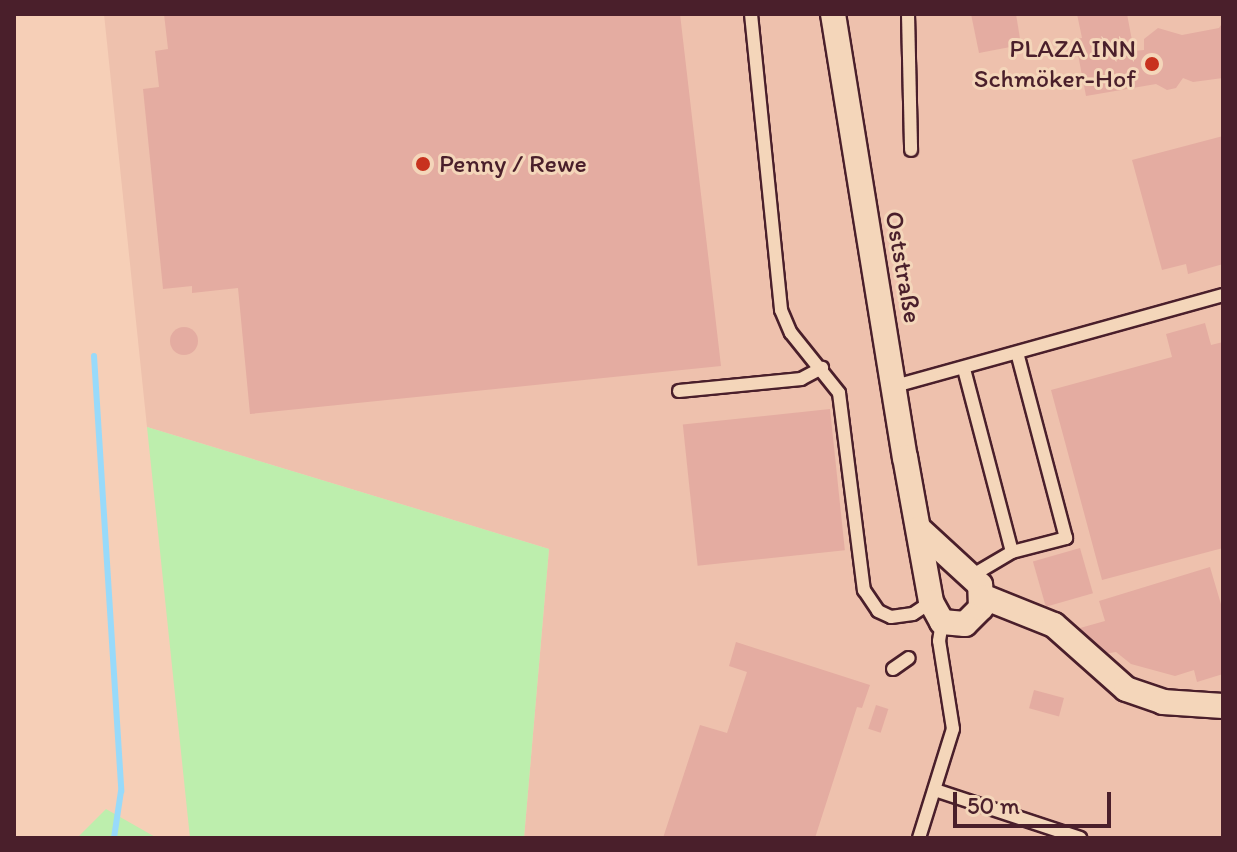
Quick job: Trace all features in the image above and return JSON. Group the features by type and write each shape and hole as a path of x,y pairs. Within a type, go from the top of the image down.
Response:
{"street":[{"name":"Oststraße","path":"833,14 919,529 937,612"},
{"path":"919,529 978,586 1054,625 1126,689 1163,702 1223,706"},
{"path":"937,612 965,624 981,608 978,586"}],"lane":[{"path":"751,14 781,310 791,333 822,368 843,408 868,600 891,617 937,612 953,729 919,838"},
{"path":"908,14 911,150"},
{"path":"895,386 1223,295"},
{"path":"978,586 1012,552 1066,538 1017,353"},
{"path":"679,391 801,379 822,368"},
{"path":"964,369 1012,552"},
{"path":"893,669 909,658"},
{"path":"935,790 1080,838"}],"shaded area":[{"path":"104,14 1223,14 1223,838 524,838 549,549 147,427"}],"green space":[{"path":"147,427 549,549 524,838 190,838"},
{"path":"106,809 157,838 77,838"}],"building":[{"name":"Penny / Rewe","path":"164,14 680,14 721,366 250,414 238,288 192,293 192,286 163,289 143,89 159,87 155,51 168,49"},
{"path":"971,14 1016,14 1021,45 979,53"},
{"name":"PLAZA INN Schmöker-Hof","path":"1077,14 1127,14 1134,51 1144,50 1144,39 1158,28 1182,35 1219,28 1223,22 1223,78 1193,82 1183,78 1176,88 1167,90 1156,84 1086,96 1075,39 1082,38"},
{"path":"1223,136 1223,264 1188,274 1186,264 1162,270 1132,160"},
{"path":"1205,323 1211,345 1223,342 1223,548 1102,580 1051,390 1172,357 1166,334"},
{"path":"184,327 194,331 198,341 194,351 184,355 174,351 170,341 174,331"},
{"path":"830,409 845,550 698,566 683,424"},
{"path":"1080,548 1093,593 1046,607 1033,562"},
{"path":"1210,567 1223,611 1223,674 1197,682 1194,670 1175,676 1131,664 1116,652 1103,654 1080,628 1105,621 1099,601"},
{"path":"736,642 870,685 862,708 857,707 815,838 663,838 700,725 727,733 747,672 729,666"},
{"path":"1034,690 1064,698 1059,716 1029,708"},
{"path":"876,705 888,709 881,733 868,729"}],"waterway":[{"path":"94,356 121,791 114,838"}],"place":[{"name":"PLAZA INN Schmöker-Hof","path":"1152,64"},
{"name":"Penny / Rewe","path":"423,164"}]}
